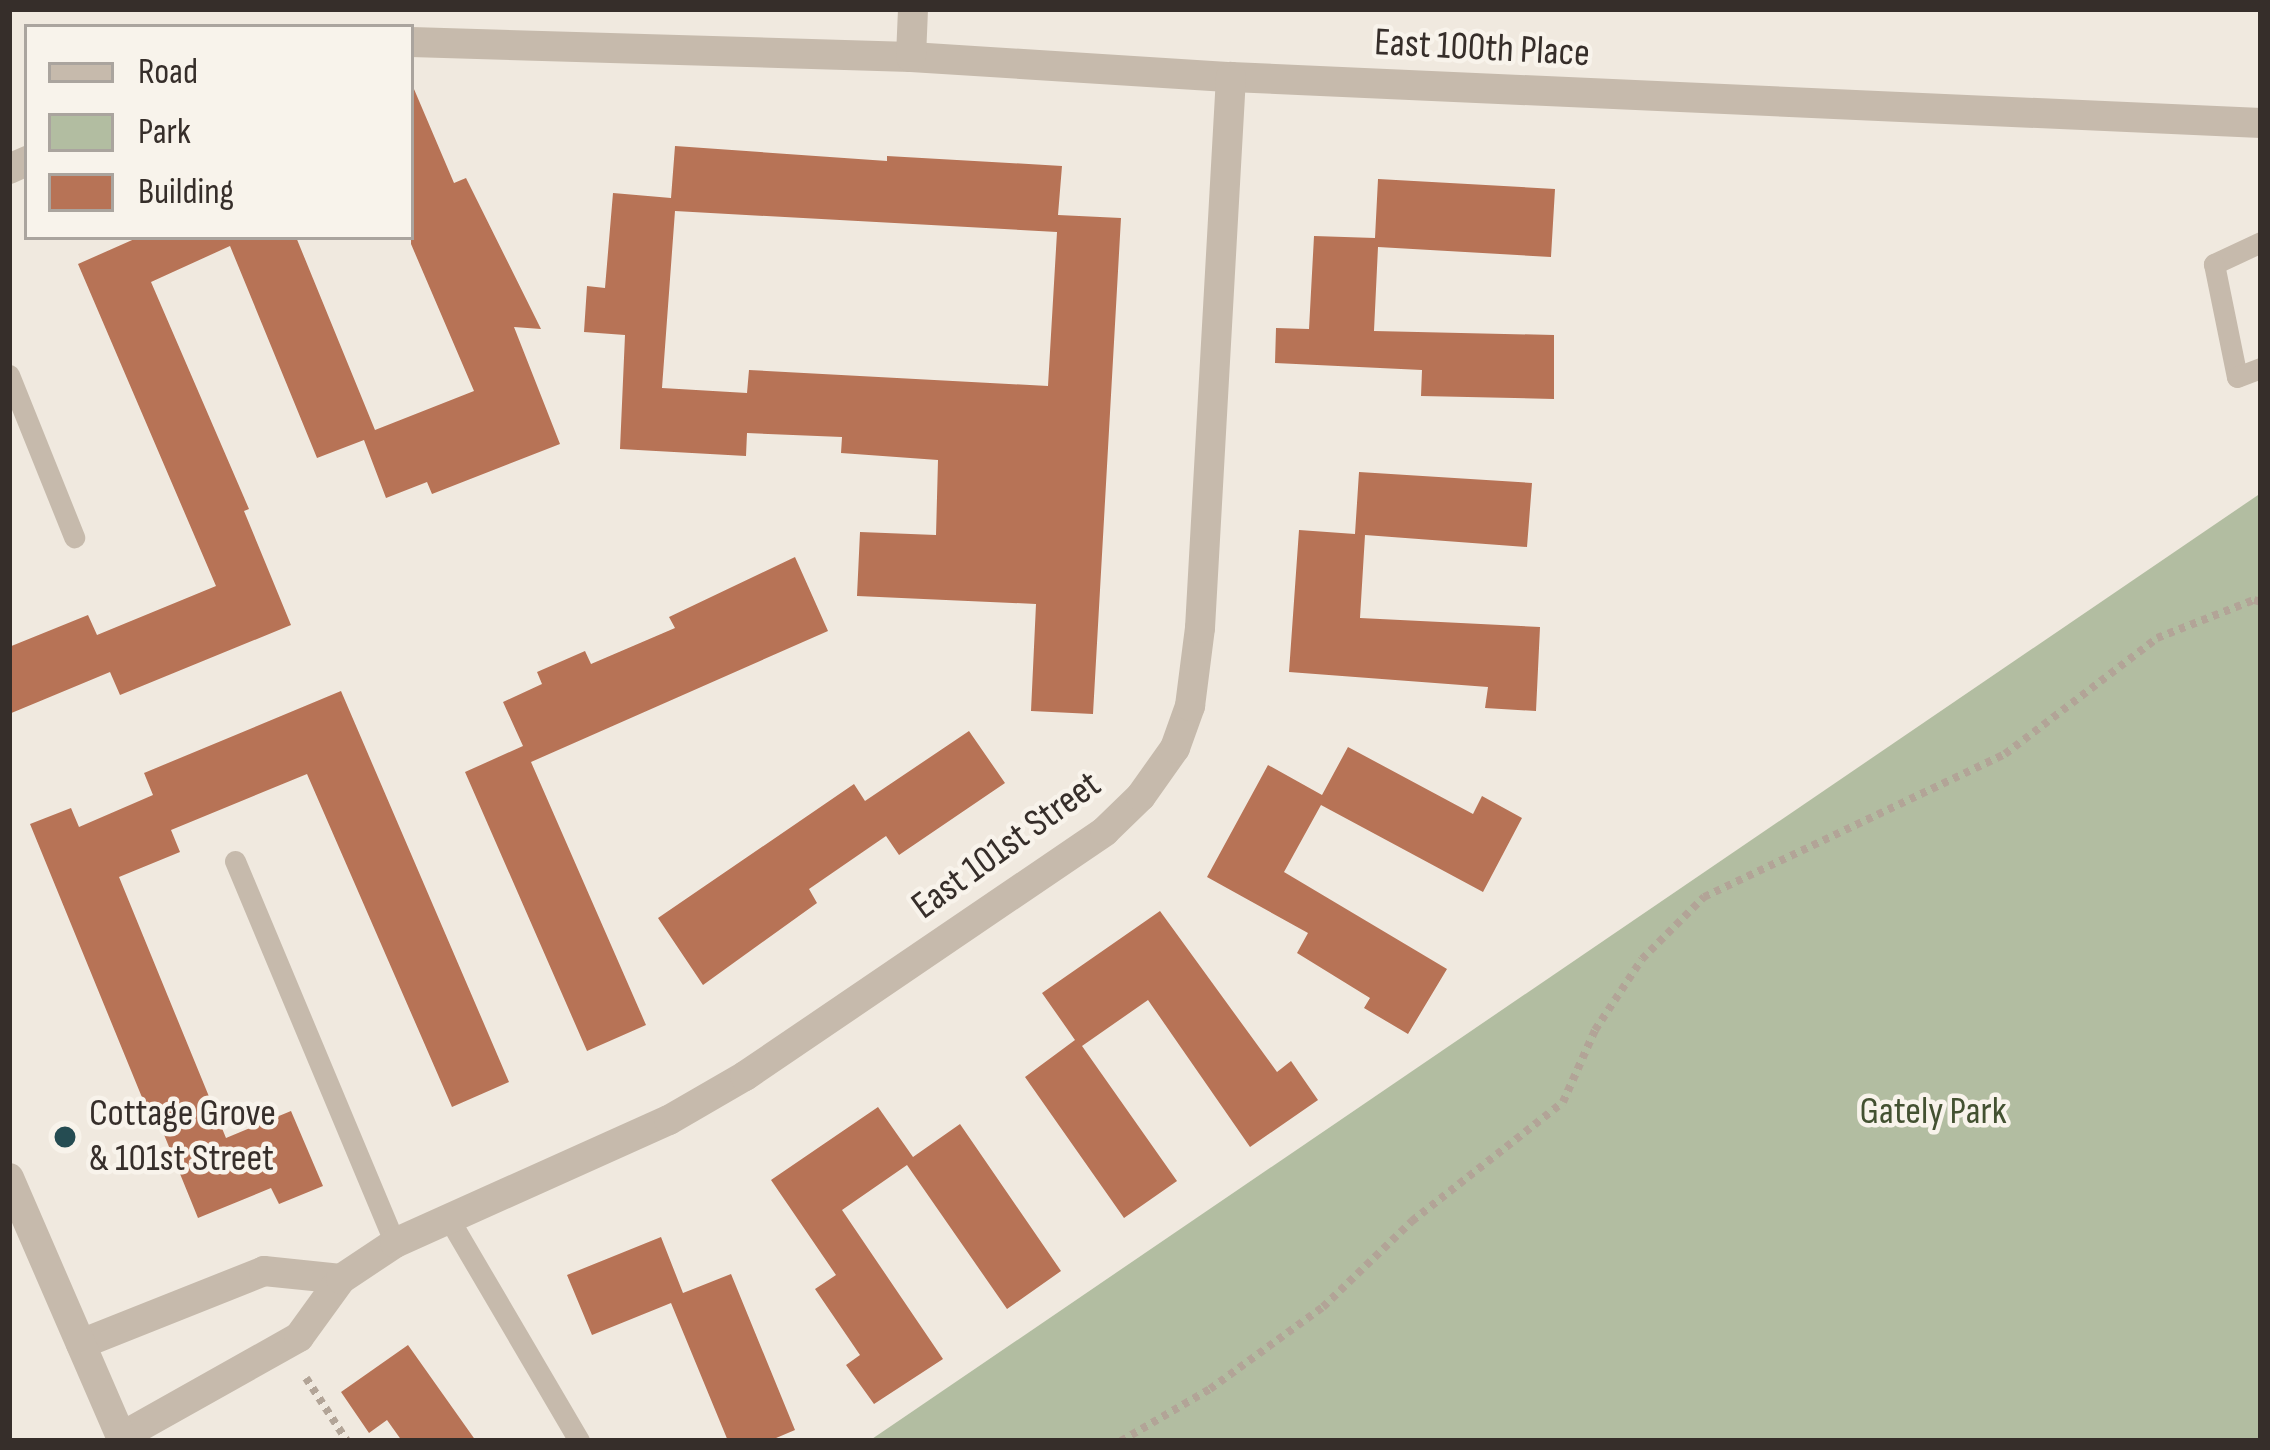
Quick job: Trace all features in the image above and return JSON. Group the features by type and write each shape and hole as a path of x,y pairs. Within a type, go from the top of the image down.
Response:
{"street":[{"path":"911,57 914,9"},
{"name":"East 100th Place","path":"414,42 911,57 1231,77 2261,123"},
{"name":"East 101st Street","path":"122,1439 299,1337 341,1279 395,1243 669,1120 745,1076 1105,831 1141,796 1175,748 1190,706 1200,628 1231,77"},
{"path":"9,1178 122,1439"},
{"path":"81,1344 264,1271 341,1279"}],"lane":[{"path":"2261,242 2214,264 2237,377 2261,368"},
{"path":"9,375 74,537"},
{"path":"235,860 395,1243"},
{"path":"449,1219 579,1441"}],"path":[{"path":"1121,1441 1210,1389 1322,1306 1412,1221 1563,1102 1595,1030 1642,959 1704,897 2005,754 2157,638 2254,600 2261,602"},
{"path":"305,1377 347,1441"}],"green space":[{"name":"Gately Park","path":"2261,493 2261,1441 869,1441"}],"building":[{"path":"414,89 454,183 466,178 541,329 514,327 560,444 432,494 427,482 386,498 364,440 317,458 230,246 151,282 249,509 244,511 291,625 120,695 110,672 9,714 9,647 88,615 97,635 216,586 78,264 132,240 297,240 375,430 474,391 411,244"},
{"path":"675,146 887,161 887,156 1062,166 1058,215 1121,218 1093,714 1031,711 1036,604 857,596 860,532 936,535 938,460 841,453 842,437 747,433 746,456 620,449 625,335 584,332 587,286 605,288 613,193 671,198","holes":["675,211 1057,232 1048,386 749,370 747,393 662,388"]},
{"path":"1378,179 1555,189 1551,257 1378,247 1374,331 1554,335 1554,399 1421,396 1422,370 1275,363 1276,328 1309,329 1314,236 1375,238"},
{"path":"1359,472 1532,483 1527,547 1365,535 1360,618 1540,627 1536,711 1485,708 1488,687 1289,672 1299,530 1355,534"},
{"path":"795,557 828,631 531,762 646,1025 587,1051 465,772 523,746 503,702 542,684 537,672 585,651 591,664 675,628 669,617"},
{"path":"341,691 509,1082 452,1107 307,774 171,830 180,852 119,877 226,1138 291,1111 323,1186 279,1204 271,1188 198,1218 154,1110 148,1112 30,824 71,808 79,827 153,795 144,773"},
{"path":"969,731 1005,783 899,855 886,836 809,889 817,903 703,985 658,918 854,784 865,801"},
{"path":"1348,747 1473,814 1482,796 1522,818 1483,892 1321,805 1284,872 1447,969 1408,1034 1364,1008 1370,998 1297,953 1308,933 1207,877 1268,765 1322,795"},
{"path":"1160,911 1277,1072 1291,1061 1318,1100 1250,1147 1148,1000 1082,1046 1177,1181 1124,1218 1025,1077 1075,1040 1042,993"},
{"path":"878,1107 913,1157 960,1124 1061,1271 1007,1309 907,1165 842,1210 943,1359 874,1404 846,1365 860,1355 815,1289 836,1275 771,1180"},
{"path":"661,1237 683,1293 731,1274 795,1430 769,1441 728,1441 671,1303 592,1335 567,1275"},
{"path":"408,1345 476,1441 402,1441 387,1420 369,1433 341,1392"}],"place":[{"name":"Cottage Grove & 101st Street","path":"65,1137"}]}
